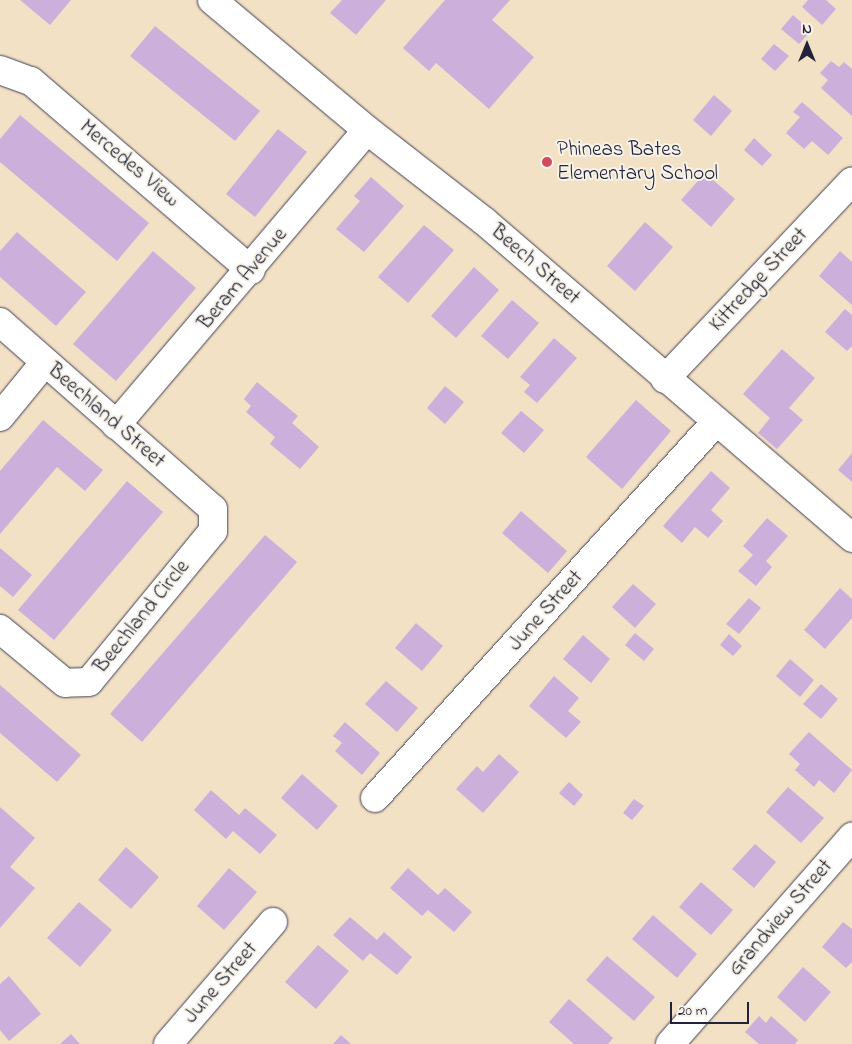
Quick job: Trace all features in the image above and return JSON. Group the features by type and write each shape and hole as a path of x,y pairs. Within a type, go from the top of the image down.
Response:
{"street":[{"name":"Beech Street","path":"212,0 367,130 484,221 715,423 852,538"},
{"name":"Mercedes View","path":"0,70 31,82 251,270"},
{"name":"Beram Avenue","path":"116,425 251,270 367,130"},
{"name":"Kittredge Street","path":"665,378 852,181"},
{"name":"Beechland Street","path":"0,322 213,509"},
{"path":"0,417 45,362"},
{"name":"June Street","path":"375,798 715,423"},
{"name":"Beechland Circle","path":"0,629 66,683 89,682 213,531 213,509"},
{"name":"Grandview Street","path":"670,1044 852,837"},
{"name":"June Street","path":"168,1044 274,922"}],"building":[{"path":"20,0 71,0 50,25"},
{"path":"342,0 386,0 356,35 330,13"},
{"path":"445,0 510,0 492,20 534,57 489,109 436,63 429,71 403,48"},
{"path":"808,0 826,0 836,9 822,25 802,7"},
{"path":"793,15 811,31 799,44 781,29"},
{"path":"155,26 260,111 235,141 130,56"},
{"path":"774,44 789,56 775,71 761,59"},
{"path":"831,61 839,67 844,62 852,69 852,116 821,88 828,80 820,73"},
{"path":"714,95 732,111 711,136 693,120"},
{"path":"802,102 843,138 828,155 812,141 804,149 786,133 800,117 793,112"},
{"path":"20,115 149,223 117,261 0,162 0,139"},
{"path":"278,129 307,152 255,217 226,194"},
{"path":"754,138 772,155 762,166 744,150"},
{"path":"705,173 735,199 711,227 681,200"},
{"path":"371,177 404,206 364,252 336,229 360,201 354,196"},
{"path":"645,222 673,247 635,291 607,266"},
{"path":"424,225 454,250 408,303 378,277"},
{"path":"17,232 86,292 56,326 0,277 0,251"},
{"path":"153,251 196,288 116,381 73,344"},
{"path":"840,251 852,262 852,305 819,276"},
{"path":"474,267 499,290 456,338 431,316"},
{"path":"512,300 539,323 508,359 481,336"},
{"path":"845,309 852,315 852,346 847,351 825,332"},
{"path":"554,338 577,358 537,403 524,392 530,385 520,377"},
{"path":"782,349 815,378 789,408 803,420 777,449 758,433 770,418 743,394"},
{"path":"257,382 298,416 292,423 319,447 300,469 270,444 275,437 246,412 251,406 244,399"},
{"path":"445,386 464,402 445,424 427,408"},
{"path":"636,400 671,431 622,489 586,457"},
{"path":"521,411 544,430 524,453 501,433"},
{"path":"43,420 103,470 85,491 57,467 0,534 0,471"},
{"path":"852,453 852,482 838,470"},
{"path":"711,471 730,488 711,510 723,521 708,538 695,527 682,543 663,526"},
{"path":"127,481 163,512 54,640 18,610"},
{"path":"521,511 567,551 548,573 502,533"},
{"path":"767,518 788,536 766,561 772,567 756,586 738,571 753,555 743,546"},
{"path":"265,535 297,562 142,742 110,714"},
{"path":"0,548 32,575 13,597 0,586"},
{"path":"633,584 656,604 635,628 612,607"},
{"path":"840,588 852,599 852,618 825,649 804,630"},
{"path":"749,598 761,608 739,634 726,624"},
{"path":"416,623 443,646 422,671 395,648"},
{"path":"635,633 654,649 644,661 625,645"},
{"path":"729,634 742,646 733,656 720,645"},
{"path":"583,635 610,659 591,683 563,659"},
{"path":"790,659 814,680 800,697 776,676"},
{"path":"554,676 579,698 568,711 581,722 566,738 529,706"},
{"path":"386,681 418,708 397,732 365,704"},
{"path":"821,684 838,699 821,719 803,704"},
{"path":"0,685 81,755 57,782 0,733"},
{"path":"345,722 380,753 362,775 335,751 342,743 333,736"},
{"path":"809,732 852,770 834,793 819,780 814,787 795,770 800,764 789,754"},
{"path":"499,754 519,772 483,813 456,789 477,766 483,772"},
{"path":"302,774 338,806 317,830 281,798"},
{"path":"569,782 583,795 574,806 559,793"},
{"path":"788,787 824,818 801,843 766,812"},
{"path":"211,790 239,815 245,808 277,835 260,854 233,831 226,839 194,810"},
{"path":"634,799 644,806 632,820 623,813"},
{"path":"0,807 35,838 10,867 35,888 0,928"},
{"path":"755,844 776,862 754,888 732,869"},
{"path":"126,847 159,877 131,909 98,880"},
{"path":"229,868 257,892 224,930 197,906"},
{"path":"408,868 438,895 445,888 472,912 454,932 428,910 422,916 390,888"},
{"path":"701,882 733,910 711,935 679,907"},
{"path":"79,902 112,930 80,967 47,938"},
{"path":"653,915 697,954 677,978 632,939"},
{"path":"350,917 377,940 384,932 412,957 397,975 370,953 363,961 333,935"},
{"path":"843,922 852,929 852,962 846,968 822,947"},
{"path":"318,945 349,971 316,1009 285,982"},
{"path":"607,956 655,997 634,1021 586,980"},
{"path":"803,967 831,992 805,1022 777,997"},
{"path":"9,976 41,1014 9,1041 0,1030 0,984"},
{"path":"569,999 613,1038 608,1044 574,1044 549,1022"},
{"path":"759,1016 766,1023 771,1016 798,1040 795,1044 759,1044 745,1032"},
{"path":"71,1034 80,1044 60,1044"},
{"path":"341,1035 351,1044 333,1044"}],"place":[{"name":"Phineas Bates Elementary School","path":"547,162"}]}
